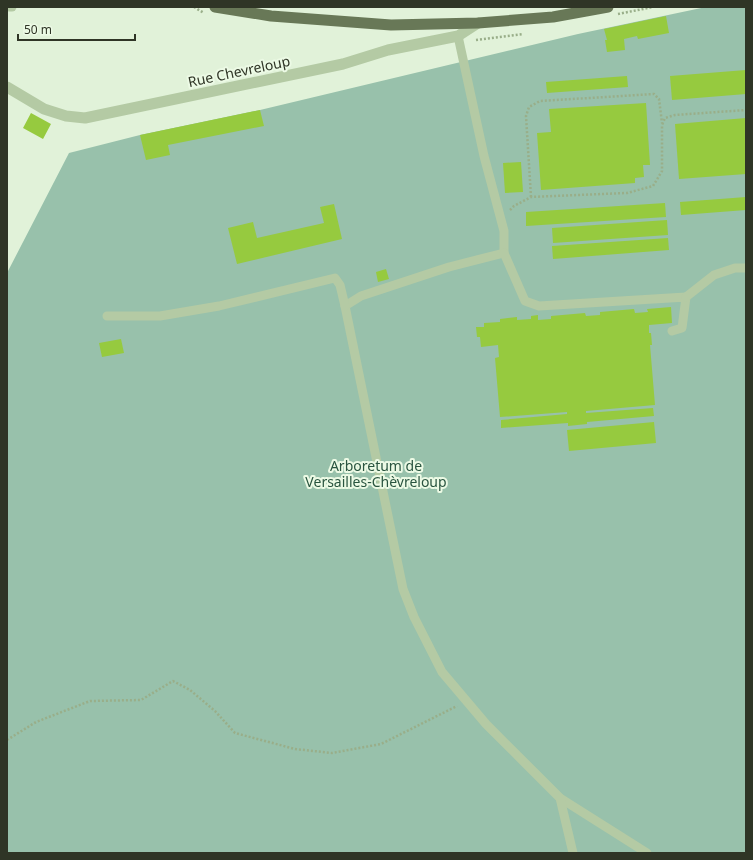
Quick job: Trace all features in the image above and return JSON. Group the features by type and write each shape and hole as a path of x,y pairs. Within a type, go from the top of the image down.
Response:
{"main road":[{"path":"215,7 271,16 391,25 478,23 553,16 608,7"}],"street":[{"name":"Rue Chevreloup","path":"7,87 44,109 66,116 85,118 343,64 388,50 458,36 478,23"}],"lane":[{"path":"458,36 484,156 504,231 504,253 525,301 539,306 686,297 714,275 734,268 746,268"},
{"path":"345,306 361,296 455,265 504,253"},
{"path":"107,316 160,316 219,306 335,278 340,284 345,306 403,589 414,617 442,672 486,724 560,798 642,852"},
{"path":"672,331 682,328 686,297"},
{"path":"560,798 573,853"}],"path":[{"path":"501,218 514,206 531,197 627,194 653,186 662,171 662,125 659,99 654,94 540,101 529,107 526,116 531,197"},
{"path":"662,125 665,118 675,115 746,110"},
{"path":"7,740 36,722 90,701 141,700 174,681 190,690 215,711 235,733 295,749 332,753 381,744 467,701"}],"green space":[{"name":"Arboretum de Versailles-Chèvreloup","path":"706,7 746,7 746,853 7,853 7,273 69,153 140,135 260,110 578,34"}],"building":[{"path":"666,16 669,33 638,39 637,36 624,39 625,50 607,52 605,40 607,40 604,29"},
{"path":"746,70 746,94 672,100 670,76"},
{"path":"627,76 628,87 547,93 546,82"},
{"path":"646,103 650,165 643,165 644,177 635,178 635,183 541,190 537,133 551,132 549,109"},
{"path":"260,110 264,126 168,145 170,155 146,160 140,135"},
{"path":"31,113 51,124 43,139 23,128"},
{"path":"746,118 746,174 679,179 675,124"},
{"path":"521,162 523,192 505,193 503,163"},
{"path":"746,197 746,210 681,215 680,202"},
{"path":"665,203 666,217 526,226 526,212"},
{"path":"334,204 342,239 237,264 228,228 253,222 257,238 324,223 320,207"},
{"path":"667,220 668,235 553,243 552,228"},
{"path":"668,238 669,250 553,259 552,246"},
{"path":"386,269 389,279 378,282 376,272"},
{"path":"671,307 672,323 649,325 652,345 650,345 655,405 586,411 586,413 653,408 654,416 587,422 587,424 568,426 568,423 501,428 501,420 567,414 567,412 500,417 495,358 499,357 498,345 481,347 480,337 477,337 476,327 484,327 484,323 500,322 500,319 517,317 517,320 531,319 531,316 538,315 538,320 551,319 551,316 585,313 586,316 600,315 600,312 634,309 635,313 648,312 647,309"},
{"path":"121,339 124,353 102,357 99,343"},
{"path":"654,422 656,443 569,451 567,430"}]}
